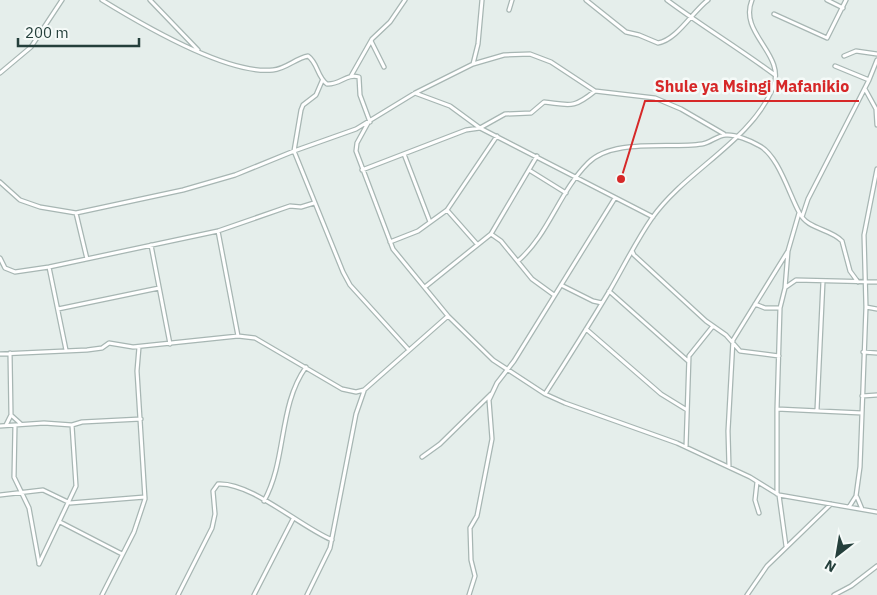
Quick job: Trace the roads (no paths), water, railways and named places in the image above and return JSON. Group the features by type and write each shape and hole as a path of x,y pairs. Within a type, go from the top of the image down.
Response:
{"street":[{"path":"0,72 31,47 62,0"},
{"path":"102,0 198,51 242,68 260,71 277,70 308,56 314,61 322,81 316,95 303,105 294,151 346,279 409,350"},
{"path":"150,0 198,51"},
{"path":"322,81 332,85 350,76 371,41 401,9 406,0"},
{"path":"473,64 478,44 482,0"},
{"path":"509,10 512,0"},
{"path":"586,0 626,32 639,35 654,43 668,40 690,18 695,10 708,0"},
{"path":"667,0 775,76"},
{"path":"545,394 653,217 683,184 736,137 760,111 773,88 775,76 769,53 751,28 749,14 752,0"},
{"path":"827,0 842,8"},
{"path":"774,14 827,38 846,0"},
{"path":"371,41 384,66"},
{"path":"844,56 856,51 877,54"},
{"path":"0,182 25,202 40,207 76,213 216,181 356,129 415,93 473,64 504,55 530,54 551,62 595,91 655,98 681,109 725,134 758,145 767,151 787,185 802,217 815,228 840,238 850,271 858,282"},
{"path":"802,217 808,199 865,89 877,60"},
{"path":"835,66 869,80"},
{"path":"350,76 361,79 360,95 369,122 356,148 362,170 390,242 448,316 493,360 545,394 565,403 686,446 729,467 778,495 877,512"},
{"path":"865,89 876,109 877,125"},
{"path":"362,170 466,130 480,128 504,114 531,113 544,102 566,106 574,104 595,91"},
{"path":"415,93 450,106 480,128 653,217"},
{"path":"518,261 540,238 566,193 588,163 603,154 630,148 700,144 725,134"},
{"path":"390,242 418,231 447,210 498,136"},
{"path":"404,154 430,222"},
{"path":"425,287 491,234 537,156"},
{"path":"862,510 856,496 862,413 866,307 864,235 877,169"},
{"path":"529,170 566,193"},
{"path":"469,595 474,576 471,560 470,533 477,516 491,442 488,410 491,393 615,198"},
{"path":"0,258 5,268 15,272 49,267 218,231 290,206 301,207 314,203"},
{"path":"447,210 477,244"},
{"path":"76,213 87,259"},
{"path":"786,547 778,495 776,409 780,308 785,288 788,251 799,213"},
{"path":"218,231 238,336"},
{"path":"491,234 496,236 532,279 554,295"},
{"path":"151,245 170,344"},
{"path":"632,250 634,255 713,326 726,335 740,351"},
{"path":"729,467 728,431 732,344 788,251"},
{"path":"49,267 66,350"},
{"path":"785,288 791,281 796,280 877,282"},
{"path":"817,410 822,281"},
{"path":"561,285 593,301 602,303"},
{"path":"58,309 159,288"},
{"path":"609,291 688,361"},
{"path":"755,304 765,308 780,308"},
{"path":"866,307 877,309"},
{"path":"0,354 53,353 66,350 100,349 112,342 139,347 238,336 255,338 265,342 342,389 356,392 364,390 448,316"},
{"path":"686,446 688,361 695,346 713,326"},
{"path":"586,329 661,394 687,410"},
{"path":"102,595 141,516 145,497 137,371 139,347"},
{"path":"733,353 740,351 779,356"},
{"path":"863,352 877,352"},
{"path":"6,425 11,415 10,353"},
{"path":"264,500 272,486 286,416 306,367"},
{"path":"306,595 332,540 356,414 364,390"},
{"path":"422,457 440,444 491,393"},
{"path":"862,396 877,395"},
{"path":"776,409 862,413"},
{"path":"11,415 21,424"},
{"path":"0,426 44,422 72,424 141,419"},
{"path":"15,425 14,478 29,508 40,564 70,503 76,482 72,424"},
{"path":"757,482 754,500 755,507 759,513"},
{"path":"178,595 212,528 215,514 214,487 222,484 236,487 264,500 292,519 332,540"},
{"path":"0,494 49,491 70,503 145,497"},
{"path":"849,507 856,496"},
{"path":"747,595 767,566 831,504"},
{"path":"254,595 292,519"},
{"path":"60,522 122,554"},
{"path":"834,595 843,593 877,566"},
{"path":"750,590 752,595"}],"place":[{"name":"Shule ya Msingi Mafanikio","path":"621,179"}]}
